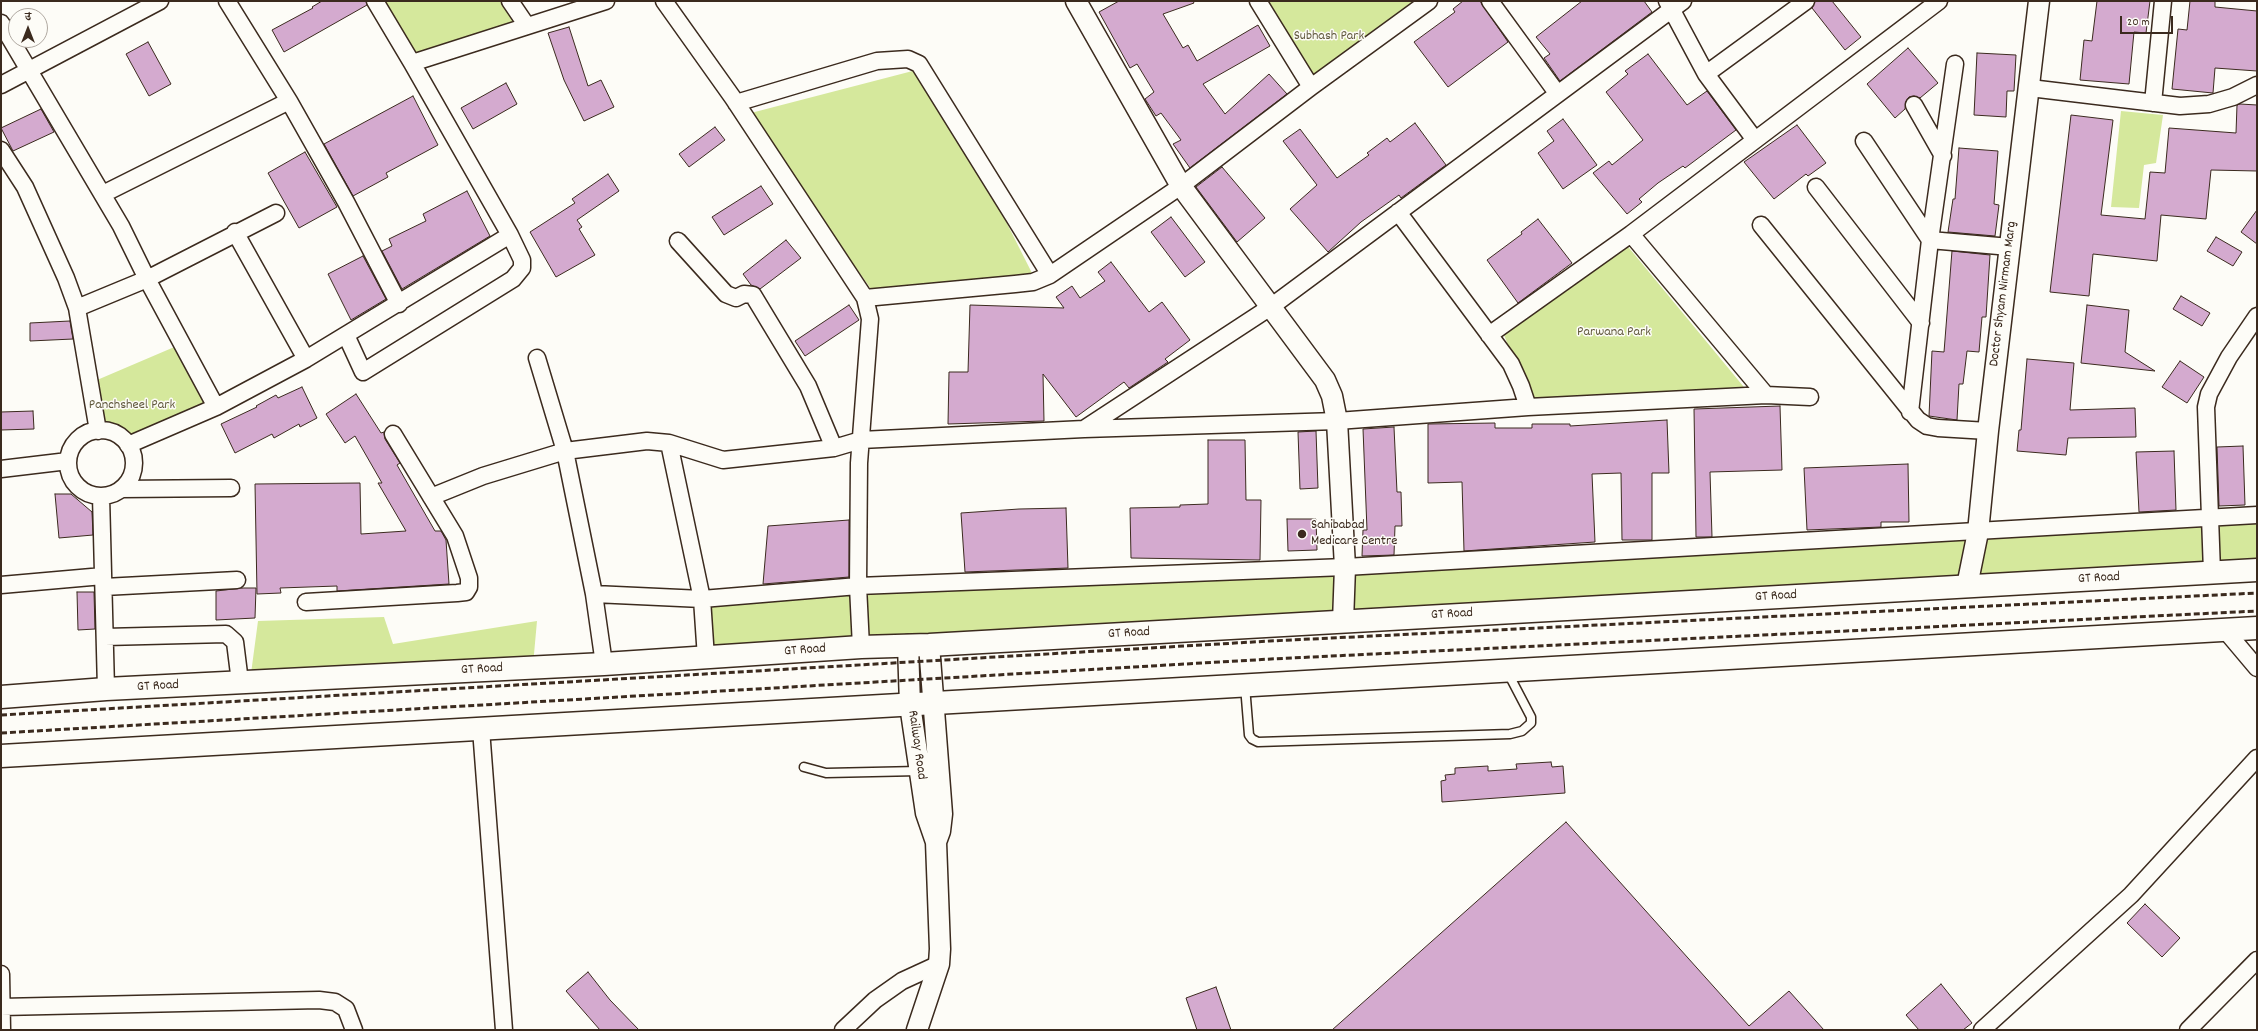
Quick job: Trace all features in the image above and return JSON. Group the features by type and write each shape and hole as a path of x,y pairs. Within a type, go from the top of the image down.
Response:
{"highway":[{"name":"GT Road","path":"1,697 106,689 706,658 861,646 929,644 1343,622 2257,570"},
{"path":"1,756 2257,628"}],"street":[{"path":"1,85 160,1"},
{"path":"227,1 289,101 346,202 399,304"},
{"path":"346,335 363,372 518,274 522,268 522,260 510,235 412,63 374,1"},
{"path":"510,1 527,26"},
{"path":"412,63 606,1"},
{"path":"664,1 736,103 865,298 870,319 860,440 858,586 861,646"},
{"path":"1076,1 1181,186 1272,306 1325,380 1332,396 1337,421 1345,567 1343,622"},
{"path":"1258,1 1311,87"},
{"path":"865,298 1033,282 1050,275 1181,186 1311,87 1429,1"},
{"path":"1490,1 1557,93"},
{"path":"1706,74 1806,1"},
{"path":"1489,335 1632,234 1939,1"},
{"name":"Doctor Shyam Nirmam Marg","path":"1967,586 1978,532 1988,431 2030,88 2039,1"},
{"path":"2153,103 2163,1"},
{"path":"1084,429 1272,306 1674,4 1706,74 1754,140"},
{"path":"1,22 121,226 147,279 216,407"},
{"path":"736,103 877,62 908,59 919,64 1050,275"},
{"path":"1910,412 1930,240 1955,64"},
{"path":"2030,88 2180,106 2209,104 2233,97 2257,85"},
{"path":"103,194 289,101"},
{"path":"1914,105 1943,156"},
{"path":"1864,141 1930,240"},
{"path":"1,150 25,187 78,308 98,431"},
{"path":"1816,187 1921,323"},
{"path":"1398,212 1511,364 1521,386 1528,407"},
{"path":"78,308 147,279 236,232 276,213"},
{"path":"1761,226 1910,412 1927,426 1988,431"},
{"path":"236,232 306,359"},
{"path":"1632,234 1766,395"},
{"path":"128,445 216,407 306,359 399,304 510,235"},
{"path":"1930,240 2010,247"},
{"path":"678,241 726,294 736,298 744,294 753,295 808,386 834,448"},
{"path":"2212,572 2208,518 2206,407 2209,394 2229,357 2257,316"},
{"path":"537,358 565,451 594,594 604,664"},
{"path":"431,497 482,476 565,451 647,441 669,444 723,460 834,448 860,440 1084,429 1337,421 1528,407 1766,395 1810,397"},
{"path":"98,431 115,434 128,445 134,462 133,472 128,482 121,489 111,494 101,496 86,492 74,481 69,472 68,461 75,443 81,437 98,431"},
{"path":"306,602 466,592 469,587 469,578 455,536 393,434"},
{"path":"669,444 702,599 706,658"},
{"path":"1,469 68,461"},
{"path":"121,489 231,488"},
{"path":"101,496 106,689"},
{"path":"594,594 702,599 858,586 1345,567 2257,515"},
{"path":"1,585 104,581 237,580"},
{"path":"2225,630 2257,668"},
{"path":"105,637 226,634 235,642 240,682"},
{"name":"Railway Road","path":"929,644 932,704 942,814 940,831 936,842"},
{"name":"Railway Road","path":"908,645 910,705 919,771 926,813 936,842 939,964 917,1030"},
{"path":"481,729 504,1030"},
{"path":"1982,1030 2131,896 2257,758"},
{"path":"2188,1030 2257,960"},
{"path":"843,1030 875,1000 902,981 939,964"},
{"path":"1,974 2,1030"},
{"path":"1,1007 319,1000 335,1002 346,1009 354,1030"}],"lane":[{"path":"1244,686 1249,735 1258,742 1510,734 1522,731 1531,723 1531,718 1507,671"},
{"path":"804,767 826,774 919,771"}],"green space":[{"path":"382,1 513,1 525,20 414,54"},
{"name":"Subhash Park","path":"1263,1 1438,1 1319,88"},
{"path":"928,67 1037,283 871,289 747,114"},
{"path":"2121,111 2163,115 2156,163 2144,165 2139,208 2111,207"},
{"name":"Parwana Park","path":"1625,243 1748,392 1531,403 1504,335"},
{"name":"Panchsheel Park","path":"179,345 214,406 136,446 96,437 90,383"},
{"path":"2257,516 2257,570 711,658 703,600"},
{"path":"384,617 393,644 537,621 533,665 250,681 258,621"}],"building":[{"path":"322,1 366,1 367,5 284,52 272,30 313,8 312,7"},
{"path":"1119,1 1193,1 1194,3 1163,14 1183,48 1188,45 1197,61 1258,25 1270,46 1203,84 1225,114 1269,74 1287,94 1190,168 1173,144 1181,140 1161,113 1156,116 1145,99 1154,92 1137,64 1130,68 1099,12"},
{"path":"1463,1 1480,1 1508,42 1448,87 1414,42 1455,12 1453,9"},
{"path":"1582,1 1644,1 1652,12 1560,81 1544,58 1550,54 1536,37"},
{"path":"1815,1 1832,1 1861,37 1845,50 1812,8"},
{"path":"2097,1 2150,1 2146,33 2134,32 2129,84 2080,80 2084,40 2092,41"},
{"path":"2190,1 2215,1 2215,7 2257,11 2257,71 2215,68 2213,93 2172,89 2178,29 2187,30"},
{"path":"569,27 588,86 601,80 614,107 584,121 564,80 548,33"},
{"path":"148,42 171,84 149,96 126,54"},
{"path":"1908,48 1938,83 1920,98 1914,96 1909,97 1906,101 1905,109 1895,118 1867,84"},
{"path":"1977,53 2016,55 2014,91 2007,91 2006,117 1974,115"},
{"path":"1648,54 1687,105 1707,91 1736,130 1685,168 1683,166 1658,183 1639,199 1642,202 1627,214 1593,173 1609,161 1612,165 1643,140 1606,92 1628,74 1625,71"},
{"path":"506,83 517,104 473,129 461,108"},
{"path":"413,96 438,145 386,173 388,177 353,196 324,144"},
{"path":"2237,105 2257,105 2257,171 2211,170 2206,219 2161,215 2157,261 2093,254 2089,296 2050,292 2071,115 2113,120 2101,215 2145,219 2150,172 2165,173 2169,128 2236,133"},
{"path":"41,109 54,132 13,151 1,128"},
{"path":"1563,119 1597,165 1563,189 1538,153 1554,141 1547,131"},
{"path":"1415,123 1446,165 1401,198 1399,195 1361,222 1328,252 1290,209 1317,185 1283,141 1300,129 1337,178 1369,155 1367,153 1387,138 1390,142"},
{"path":"1797,125 1826,163 1808,176 1806,174 1774,199 1744,162"},
{"path":"715,127 725,140 689,167 679,154"},
{"path":"1959,148 1998,151 1994,204 1999,205 1995,236 1948,232 1953,199 1955,199"},
{"path":"305,152 337,207 299,228 268,173"},
{"path":"1222,167 1265,218 1237,242 1196,187"},
{"path":"608,174 619,191 577,220 582,227 579,229 595,255 556,277 530,232 575,203 572,199"},
{"path":"761,186 773,204 724,235 712,217"},
{"path":"467,191 490,236 402,289 382,251 392,246 389,239 426,221 423,214"},
{"path":"2257,210 2257,244 2241,232"},
{"path":"1171,217 1205,262 1185,277 1151,232"},
{"path":"1538,219 1572,263 1518,303 1487,260 1522,234 1521,232"},
{"path":"2216,237 2242,252 2233,266 2207,251"},
{"path":"786,240 801,258 760,289 751,285 743,274"},
{"path":"1952,251 1990,255 1986,317 1982,317 1979,352 1967,351 1963,384 1959,384 1957,420 1929,416 1932,351 1944,352"},
{"path":"363,256 386,299 351,320 328,274"},
{"path":"1111,262 1149,312 1162,302 1190,340 1165,359 1168,362 1129,388 1124,382 1076,417 1043,374 1044,421 948,424 949,372 968,372 970,305 1064,308 1056,297 1072,286 1080,298 1105,281 1098,272"},
{"path":"2181,296 2210,313 2202,326 2173,309"},
{"path":"849,305 859,320 805,356 795,341"},
{"path":"2087,305 2129,310 2125,352 2155,371 2081,363"},
{"path":"70,321 73,339 30,341 30,323"},
{"path":"2027,359 2074,363 2070,410 2135,408 2136,437 2068,438 2066,455 2017,451 2019,430 2021,430"},
{"path":"2180,361 2204,377 2187,403 2162,387"},
{"path":"302,387 317,418 300,427 299,424 274,438 272,434 235,453 221,424 257,407 256,406 276,395 278,398"},
{"path":"356,394 381,433 384,432 385,439 400,463 397,465 435,531 441,531 446,540 449,584 337,591 337,586 280,588 281,593 257,594 255,484 360,483 361,534 406,531 378,483 382,483 355,436 345,443 326,414"},
{"path":"1780,406 1782,470 1710,472 1712,537 1696,537 1694,409"},
{"path":"33,411 34,429 1,430 1,412"},
{"path":"1667,420 1669,473 1652,473 1652,540 1622,540 1621,473 1592,474 1595,542 1464,551 1462,482 1428,483 1428,424 1495,423 1495,428 1532,428 1532,424 1570,424 1570,426"},
{"path":"1394,427 1397,492 1401,492 1402,526 1395,526 1394,555 1362,556 1363,530 1367,530 1363,429"},
{"path":"1316,431 1318,488 1300,489 1298,432"},
{"path":"1208,440 1245,440 1246,500 1261,500 1260,560 1131,558 1130,508 1180,507 1180,505 1208,504"},
{"path":"2243,446 2245,505 2219,506 2217,447"},
{"path":"2174,451 2176,510 2139,512 2136,452"},
{"path":"1908,464 1909,522 1881,522 1881,527 1807,530 1804,468"},
{"path":"55,494 71,494 92,512 93,535 59,538"},
{"path":"1066,508 1068,568 965,572 961,513 1019,509"},
{"path":"1287,519 1316,519 1317,550 1288,551"},
{"path":"849,520 849,577 763,584 768,526"},
{"path":"256,588 255,618 216,620 216,591"},
{"path":"77,592 94,592 95,629 78,630"},
{"path":"1551,762 1552,767 1563,766 1565,793 1442,802 1441,781 1446,780 1445,775 1455,774 1455,768 1488,766 1488,771 1517,769 1516,764"},
{"path":"1566,822 1749,1026 1789,991 1824,1030 1332,1030"},
{"path":"2145,904 2180,938 2162,957 2127,923"},
{"path":"588,972 610,1000 639,1030 600,1030 566,991"},
{"path":"1941,984 1972,1023 1963,1030 1919,1030 1906,1015"},
{"path":"1216,987 1231,1030 1197,1030 1186,998"}],"railway":[{"path":"1,715 1270,641 2257,593"},
{"path":"1,733 1271,659 2257,611"}],"place":[{"name":"Sahibabad Medicare Centre","path":"1302,534"}]}
